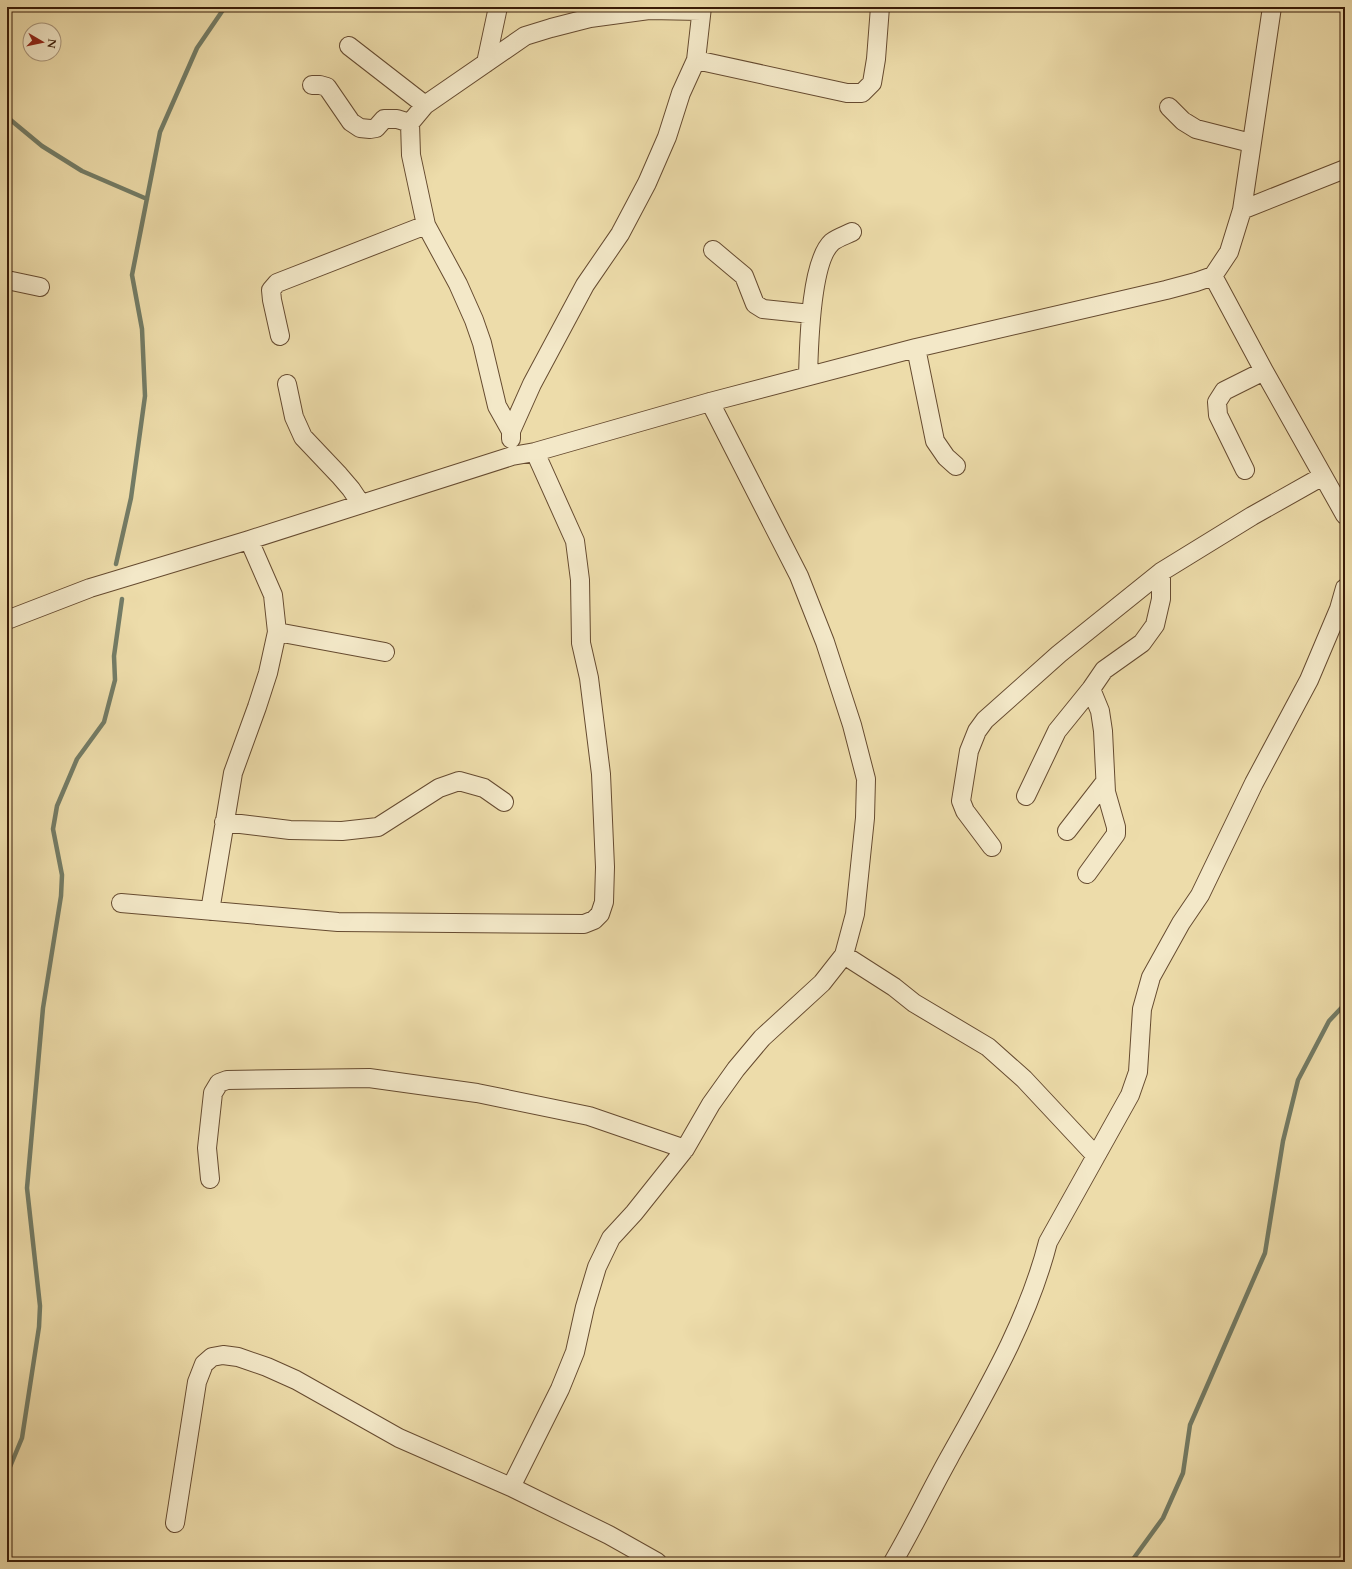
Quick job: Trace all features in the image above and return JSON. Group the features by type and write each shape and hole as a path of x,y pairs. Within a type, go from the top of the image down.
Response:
{"street":[{"path":"486,63 498,7"},
{"path":"696,60 847,92 862,92 872,83 876,59 880,7"},
{"path":"7,620 90,588 249,540 512,456 535,452 710,402 916,348 1166,290 1213,276 1229,252 1242,210 1272,7"},
{"path":"511,431 497,406 482,343 474,320 458,284 426,225 411,155 410,123 424,105 525,36 590,18 649,10 701,9 696,60 681,93 667,137 647,183 620,234 585,285 532,384 511,431 512,456"},
{"path":"349,46 424,105"},
{"path":"312,85 320,84 327,87 351,122 360,128 376,128 384,119 397,118 410,123"},
{"path":"1169,107 1183,121 1196,129 1251,143"},
{"path":"1242,210 1345,169"},
{"path":"280,336 271,290 277,283 426,225"},
{"path":"808,376 810,314 823,254 833,241 852,232"},
{"path":"713,250 744,276 755,304 763,309 810,314"},
{"path":"1213,276 1264,371 1345,515"},
{"path":"7,280 40,287"},
{"path":"916,348 935,441 946,457 956,466"},
{"path":"1245,470 1218,415 1217,402 1224,390 1264,371"},
{"path":"287,384 294,417 303,437 339,475 361,504"},
{"path":"511,1487 560,1389 575,1352 597,1266 611,1238 634,1213 685,1149 711,1104 736,1069 762,1038 822,983 844,955 855,914 865,818 866,779 852,725 828,650 799,576 710,402"},
{"path":"121,903 346,922 584,924 594,920 600,914 604,902 605,881 601,774 589,678 581,643 578,560 575,541 535,452"},
{"path":"992,847 965,811 961,801 969,750 977,731 985,720 1002,703 1059,654 1161,572 1252,516 1323,476"},
{"path":"210,911 232,773 257,707 278,632 274,595 249,540"},
{"path":"1026,796 1057,731 1091,689 1104,670 1142,643 1155,625 1161,600 1161,572"},
{"path":"893,1562 990,1385 1016,1332 1042,1268 1048,1242 1130,1095 1138,1072 1142,1009 1151,977 1181,923 1200,895 1254,783 1309,680 1339,609 1345,588"},
{"path":"278,632 385,652"},
{"path":"1087,874 1116,834 1116,827 1106,792 1103,731 1100,711 1091,689"},
{"path":"224,822 290,830 342,831 378,827 439,788 459,781 484,788 504,802"},
{"path":"1067,831 1105,782"},
{"path":"844,955 894,987 914,1003 988,1047 1024,1079 1096,1156"},
{"path":"210,1179 206,1148 213,1093 219,1083 227,1080 369,1078 478,1093 589,1116 685,1149"},
{"path":"175,1523 197,1382 204,1364 212,1357 223,1355 238,1357 296,1380 399,1438 511,1487 610,1535 657,1562"}],"waterway":[{"path":"116,564 131,498 145,396 142,329 132,275 160,132 197,48 225,7"},
{"path":"7,117 42,146 82,171 147,199"},
{"path":"7,1474 22,1438 39,1327 40,1306 27,1188 43,1008 61,896 62,875 53,829 57,806 77,759 104,722 115,680 114,656 122,599"},
{"path":"1131,1562 1163,1518 1183,1473 1190,1425 1265,1253 1283,1141 1298,1080 1329,1021 1345,1004"}]}
